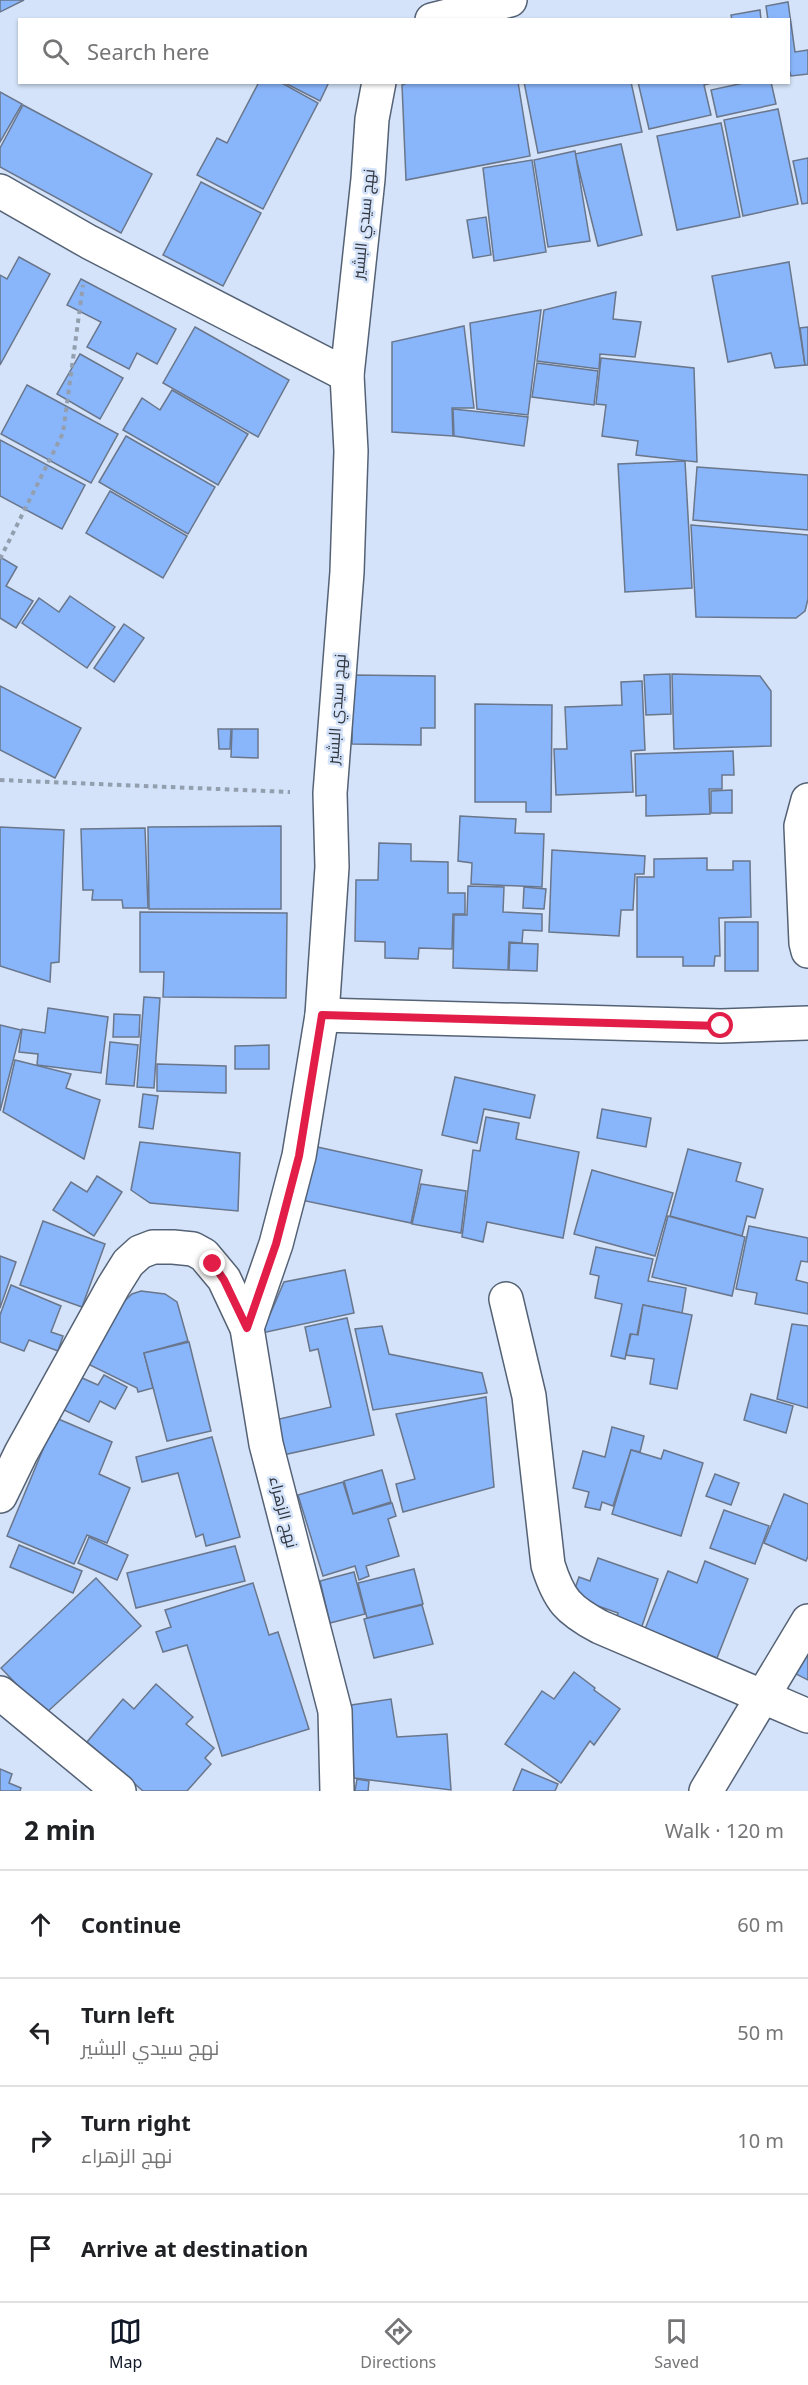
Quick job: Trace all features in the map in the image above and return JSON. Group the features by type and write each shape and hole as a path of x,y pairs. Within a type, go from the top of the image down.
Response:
{"street":[{"path":"434,18 510,0"},
{"name":"نهج سيدي البشير","path":"247,1328 276,1244 299,1156 322,1015 332,867 330,794 347,572 351,451 347,375 368,179 372,119 379,84"},
{"path":"0,191 88,242 347,375"},
{"path":"808,800 801,826 808,951"},
{"path":"322,1015 721,1026 808,1023"},
{"name":"نهج الزهراء","path":"11,1450 128,1263 140,1252 153,1247 173,1246 193,1249 204,1255 219,1272 247,1328 266,1443 335,1711 337,1791"},
{"path":"506,1299 528,1396 548,1565 560,1597 579,1616 600,1627 808,1716"},
{"path":"0,1496 11,1450"},
{"path":"706,1791 808,1621"},
{"path":"0,1693 119,1791"}],"path":[{"path":"0,559 63,433 88,242"},
{"path":"0,780 330,794"}],"building":[{"path":"0,0 24,0 0,12"},
{"path":"788,2 795,52 808,50 808,74 791,76 790,18 768,18 766,6"},
{"path":"760,10 761,18 732,18 731,15"},
{"path":"258,84 284,84 318,103 263,209 197,175 217,138 227,143"},
{"path":"287,84 328,84 320,101"},
{"path":"518,84 530,156 406,180 402,85"},
{"path":"524,84 631,84 642,132 538,153"},
{"path":"638,84 708,84 704,85 711,115 649,129"},
{"path":"739,84 771,84 776,104 717,117 711,90"},
{"path":"0,92 22,104 0,142"},
{"path":"23,105 152,174 121,233 0,167 0,148"},
{"path":"778,109 798,204 743,216 724,120"},
{"path":"721,123 740,217 677,230 657,136"},
{"path":"621,144 642,235 598,246 575,154"},
{"path":"575,151 590,241 548,247 534,160"},
{"path":"808,158 808,203 802,204 793,161"},
{"path":"532,160 546,252 494,261 483,168"},
{"path":"201,182 261,213 223,286 163,255"},
{"path":"486,217 491,255 473,258 467,220"},
{"path":"19,257 50,274 0,365 0,275 7,279"},
{"path":"789,262 805,365 775,368 771,353 728,362 712,276"},
{"path":"81,279 176,329 157,364 137,353 129,369 87,347 101,322 67,305"},
{"path":"616,292 613,319 641,322 635,357 600,354 599,369 537,361 544,310"},
{"path":"541,310 528,415 477,409 470,323"},
{"path":"464,326 474,408 452,408 453,436 392,432 392,342"},
{"path":"195,327 289,380 258,437 163,383"},
{"path":"808,327 808,365 805,365 800,328"},
{"path":"80,354 123,378 100,419 57,394"},
{"path":"601,358 694,368 697,462 636,455 638,441 602,436 606,405 596,404"},
{"path":"537,363 598,371 594,405 532,397"},
{"path":"27,385 118,434 91,483 1,434"},
{"path":"172,390 248,434 218,485 123,430 142,398 160,410"},
{"path":"453,409 528,417 524,446 454,436"},
{"path":"126,436 215,487 188,534 99,482"},
{"path":"0,440 85,485 62,529 0,496"},
{"path":"685,461 692,588 625,592 618,464"},
{"path":"697,467 808,475 808,530 693,520"},
{"path":"110,491 187,536 163,578 86,533"},
{"path":"691,525 808,535 808,599 805,611 796,618 696,617"},
{"path":"0,557 17,567 6,586 33,601 16,628 0,618"},
{"path":"70,596 115,627 87,668 22,623 39,598 59,612"},
{"path":"124,624 144,638 114,682 94,668"},
{"path":"670,674 671,714 646,715 644,675"},
{"path":"672,674 760,676 771,691 771,746 674,749"},
{"path":"352,675 435,676 435,728 421,728 421,745 352,744"},
{"path":"642,681 645,750 631,751 633,792 556,795 554,749 567,749 565,707 622,705 621,682"},
{"path":"0,686 81,728 55,778 0,750"},
{"path":"475,704 552,705 551,812 526,812 526,802 475,802"},
{"path":"218,729 231,729 230,749 219,749"},
{"path":"232,729 258,729 258,758 231,757"},
{"path":"733,751 734,775 722,775 722,789 709,789 710,814 646,816 646,795 636,796 635,754"},
{"path":"732,790 732,813 711,813 711,791"},
{"path":"460,816 516,819 515,833 544,834 542,887 471,884 472,863 458,861"},
{"path":"281,826 281,909 149,909 148,827"},
{"path":"0,827 64,830 59,962 51,963 50,982 0,966"},
{"path":"145,828 148,908 123,908 122,900 92,900 93,890 83,890 81,829"},
{"path":"379,843 411,844 411,861 448,862 448,893 465,893 465,914 453,914 452,949 419,948 418,959 385,958 385,942 355,941 356,880 378,880"},
{"path":"552,850 645,856 644,874 635,874 633,910 621,910 619,936 549,932"},
{"path":"707,858 707,870 733,870 733,861 750,861 751,917 719,918 720,956 715,956 714,966 683,966 683,957 637,957 637,877 654,877 654,859"},
{"path":"468,886 504,887 503,912 542,914 542,931 523,930 522,943 509,942 508,970 453,968 454,915 467,915"},
{"path":"524,887 546,889 544,909 523,908"},
{"path":"140,912 287,913 286,998 163,997 164,972 140,972"},
{"path":"725,922 758,922 758,971 725,971"},
{"path":"510,943 538,944 537,971 509,970"},
{"path":"144,997 160,998 154,1088 137,1087"},
{"path":"48,1008 108,1017 101,1073 37,1065 38,1054 19,1052 22,1029 45,1033"},
{"path":"114,1014 140,1015 139,1037 113,1037"},
{"path":"0,1025 21,1030 0,1111"},
{"path":"110,1042 138,1045 134,1086 106,1084"},
{"path":"269,1045 269,1069 235,1069 235,1046"},
{"path":"15,1060 71,1074 66,1088 100,1100 84,1159 3,1112"},
{"path":"157,1064 226,1066 226,1093 157,1091"},
{"path":"455,1077 535,1095 530,1118 484,1109 477,1143 442,1135"},
{"path":"143,1094 158,1096 153,1129 139,1127"},
{"path":"602,1109 651,1118 646,1147 597,1138"},
{"path":"486,1117 519,1123 516,1139 579,1152 563,1238 487,1222 483,1242 462,1237 473,1150 480,1151"},
{"path":"140,1142 240,1153 238,1211 150,1203 131,1190"},
{"path":"313,1146 422,1170 411,1223 301,1200"},
{"path":"688,1149 741,1163 736,1181 763,1189 755,1218 747,1216 742,1236 670,1216"},
{"path":"592,1170 673,1193 655,1256 574,1234"},
{"path":"97,1176 122,1192 94,1236 53,1210 71,1182 87,1192"},
{"path":"421,1184 466,1191 461,1233 412,1224"},
{"path":"668,1216 745,1237 732,1296 652,1277"},
{"path":"43,1221 105,1244 82,1307 20,1285"},
{"path":"749,1226 808,1238 808,1262 801,1261 796,1280 808,1283 808,1314 755,1304 757,1293 736,1289"},
{"path":"596,1247 653,1259 648,1281 686,1288 682,1313 643,1305 637,1335 630,1334 625,1359 611,1356 622,1304 595,1298 599,1276 590,1274"},
{"path":"0,1256 16,1262 0,1308"},
{"path":"345,1270 354,1313 262,1333 284,1282"},
{"path":"11,1285 61,1306 51,1332 63,1336 58,1351 29,1340 24,1351 0,1342 0,1315"},
{"path":"141,1291 165,1294 177,1302 188,1341 144,1353 153,1388 138,1392 137,1388 88,1364 117,1308 132,1294"},
{"path":"643,1305 692,1315 677,1389 650,1384 654,1359 626,1355 631,1334 638,1335"},
{"path":"347,1318 374,1435 283,1455 275,1420 331,1407 318,1349 310,1351 305,1327"},
{"path":"792,1324 808,1326 808,1408 777,1399"},
{"path":"382,1326 389,1354 482,1373 487,1393 373,1410 355,1329"},
{"path":"189,1342 211,1431 167,1441 144,1353"},
{"path":"104,1375 127,1387 115,1409 100,1401 89,1422 64,1410 80,1377 98,1385"},
{"path":"751,1394 793,1406 786,1433 744,1420"},
{"path":"486,1397 494,1487 403,1512 396,1484 415,1479 396,1414"},
{"path":"56,1418 112,1442 99,1474 130,1488 107,1543 87,1535 74,1564 7,1536"},
{"path":"612,1427 644,1436 640,1452 631,1450 613,1506 602,1502 600,1510 585,1507 589,1492 573,1488 583,1451 605,1457"},
{"path":"212,1437 240,1537 206,1546 203,1534 196,1537 178,1473 142,1482 136,1457"},
{"path":"631,1450 661,1459 664,1450 703,1463 681,1536 612,1514"},
{"path":"382,1470 391,1502 353,1514 344,1481"},
{"path":"715,1474 739,1483 731,1505 706,1496"},
{"path":"343,1482 353,1514 392,1503 396,1516 388,1519 399,1556 366,1566 369,1576 359,1580 355,1566 323,1576 298,1495"},
{"path":"784,1494 808,1504 808,1556 806,1561 764,1543"},
{"path":"724,1510 769,1526 755,1564 710,1548"},
{"path":"89,1537 128,1555 117,1580 78,1563"},
{"path":"19,1545 82,1571 73,1593 10,1567"},
{"path":"235,1546 245,1581 136,1608 127,1573"},
{"path":"598,1558 658,1579 641,1629 616,1620 618,1613 572,1597 579,1577 590,1581"},
{"path":"705,1561 748,1579 717,1658 645,1629 668,1571 697,1583"},
{"path":"414,1569 423,1604 367,1618 358,1583"},
{"path":"354,1572 365,1614 330,1623 320,1581"},
{"path":"96,1578 141,1626 45,1714 1,1668"},
{"path":"253,1583 269,1635 278,1632 309,1729 222,1756 187,1645 163,1652 156,1632 171,1627 165,1610"},
{"path":"422,1605 433,1644 374,1658 364,1619"},
{"path":"808,1638 808,1680 792,1672"},
{"path":"574,1672 620,1709 594,1745 590,1741 561,1783 505,1744 542,1691 554,1699"},
{"path":"156,1684 193,1717 186,1724 214,1748 205,1758 211,1764 187,1791 143,1791 87,1742 123,1699 134,1709"},
{"path":"391,1699 397,1737 447,1734 451,1790 354,1778 345,1706"},
{"path":"0,1769 12,1774 9,1783 21,1788 20,1791 0,1791"},
{"path":"522,1769 558,1784 555,1791 513,1791"},
{"path":"357,1779 369,1781 368,1791 355,1791"}],"route":[{"path":"213,1264 224,1280 247,1328 276,1244 299,1156 322,1015 721,1026"}]}
